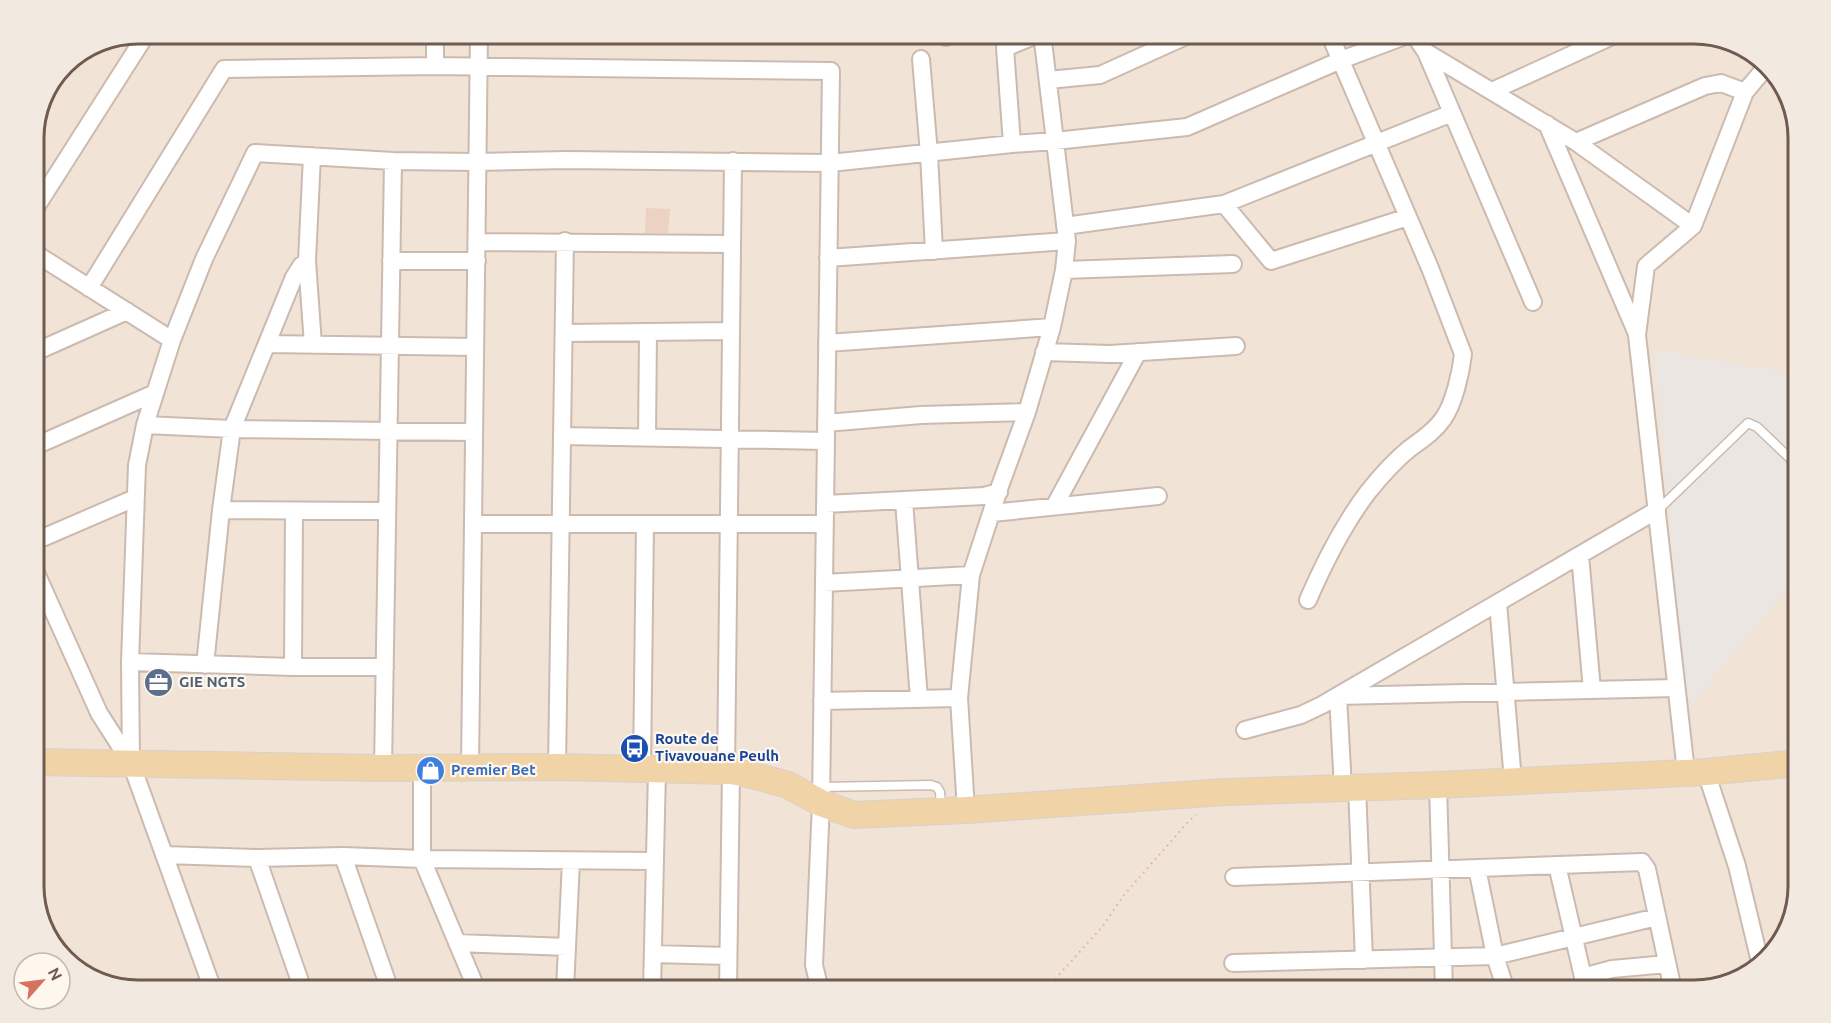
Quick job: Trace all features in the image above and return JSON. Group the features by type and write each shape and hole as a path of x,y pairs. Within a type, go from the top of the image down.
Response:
{"main road":[{"path":"44,762 729,771 752,774 821,795 854,815 954,811 1225,792 1438,785 1696,772 1788,764"}],"street":[{"path":"44,195 140,44"},
{"path":"435,44 435,66"},
{"path":"470,767 479,44"},
{"path":"1012,144 1005,48 1015,44"},
{"path":"954,811 959,698 971,575 1027,412 1052,327 1064,270 1066,233 1043,44"},
{"path":"1048,80 1100,75 1169,44"},
{"path":"1308,600 1346,524 1367,494 1395,461 1429,435 1445,417 1462,366 1463,354 1408,217 1334,44"},
{"path":"131,763 130,662 136,465 145,425 172,340 204,259 255,153 393,161 830,163 929,154 1187,128 1341,60 1384,44"},
{"path":"1421,44 1426,52 1533,302"},
{"path":"1492,91 1595,44"},
{"path":"1426,52 1576,142 1693,226"},
{"path":"921,59 934,251"},
{"path":"89,288 224,69 435,66 831,71 821,795 814,965 818,980"},
{"path":"1758,954 1737,866 1696,772 1676,688 1637,335 1646,266 1693,226 1745,92 1761,73"},
{"path":"1576,142 1705,86 1721,83 1745,92"},
{"path":"828,258 934,251 1066,233 1224,204 1452,113"},
{"path":"1547,124 1637,335"},
{"path":"312,156 308,261 313,345"},
{"path":"383,768 393,161"},
{"path":"728,980 730,331 733,161"},
{"path":"1224,204 1271,261 1408,217"},
{"path":"557,767 565,241"},
{"path":"477,242 731,244"},
{"path":"44,259 172,340"},
{"path":"205,665 232,429 294,277 301,266 308,261"},
{"path":"391,261 477,261"},
{"path":"1064,270 1233,264"},
{"path":"44,348 127,311"},
{"path":"827,343 1052,327"},
{"path":"564,333 730,331"},
{"path":"647,437 648,333"},
{"path":"268,344 475,346"},
{"path":"1044,352 1110,354 1236,346"},
{"path":"1055,505 1138,352"},
{"path":"44,442 155,393"},
{"path":"826,423 921,415 1027,412"},
{"path":"145,425 232,429 474,432"},
{"path":"562,436 826,441"},
{"path":"825,504 984,496 999,492"},
{"path":"992,513 1158,496"},
{"path":"44,537 135,498"},
{"path":"904,501 919,699"},
{"path":"221,510 386,511"},
{"path":"1245,730 1301,715 1338,696 1657,510"},
{"path":"292,667 294,511"},
{"path":"473,524 825,524"},
{"path":"645,524 649,769 655,861 652,980"},
{"path":"1580,555 1592,690"},
{"path":"824,583 971,575"},
{"path":"44,590 99,713 131,763 209,980"},
{"path":"1498,603 1513,781"},
{"path":"130,662 292,667 385,667"},
{"path":"1338,696 1676,688"},
{"path":"1338,696 1360,873 1364,960"},
{"path":"822,701 959,698"},
{"path":"422,768 422,859 473,980"},
{"path":"1438,785 1444,980"},
{"path":"165,855 257,858 343,856 655,861"},
{"path":"343,856 386,980"},
{"path":"257,858 300,980"},
{"path":"565,980 571,861"},
{"path":"1234,877 1642,862 1647,869 1671,980"},
{"path":"1557,865 1584,980"},
{"path":"1477,868 1495,956 1503,980"},
{"path":"1233,963 1495,956 1657,917"},
{"path":"457,943 567,947"},
{"path":"653,954 728,956"},
{"path":"1591,980 1612,969 1667,964"}],"lane":[{"path":"1657,510 1748,423 1757,427 1787,456"}],"path":[{"path":"1055,980 1103,926 1124,895 1188,822 1225,792"}],"shaded area":[{"path":"125,44 1706,44 1741,56 1760,71 1775,90 1783,107 1787,131 1788,886 1784,910 1775,933 1760,952 1741,967 1718,976 1694,980 137,980 113,976 90,967 72,953 56,933 48,916 44,892 44,131 53,96 63,80 90,56 107,48"},
{"path":"1654,349 1787,373 1788,588 1687,711"}],"building":[{"path":"646,208 670,209 668,233 645,233"}],"place":[{"name":"GIE NGTS","path":"158,682"},
{"name":"Route de Tivavouane Peulh","path":"634,748"},
{"name":"Premier Bet","path":"430,770"}]}
